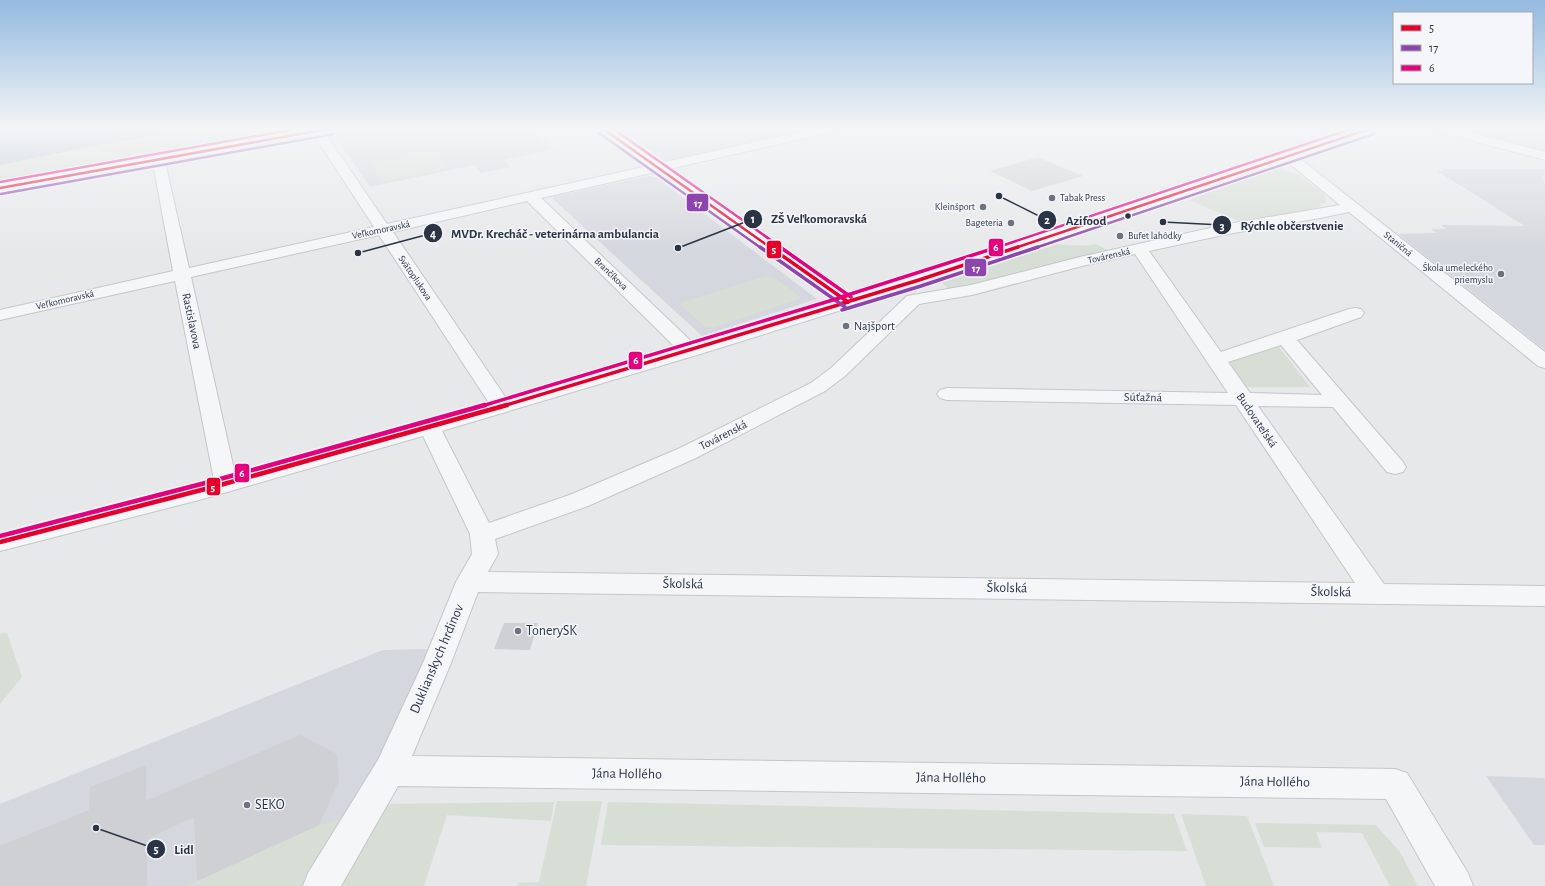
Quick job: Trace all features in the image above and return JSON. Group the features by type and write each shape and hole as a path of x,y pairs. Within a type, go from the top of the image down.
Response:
{"street":[{"path":"0,188 98,169"},
{"name":"Rastislavova","path":"160,169 226,484"},
{"name":"Svätoplukova","path":"343,169 501,406"},
{"name":"Veľkomoravská","path":"0,315 182,273 383,230 653,169"},
{"path":"661,169 848,302"},
{"path":"848,302 840,304 916,290 1251,169"},
{"name":"Staničná","path":"1304,169 1545,362"},
{"name":"Brančíkova","path":"531,197 690,351"},
{"name":"Továrenská","path":"482,534 580,500 688,453 818,386 838,372 916,290 937,292 938,296 972,290 1138,249 1228,229 1320,214 1351,207"},
{"name":"Budovateľská","path":"1138,249 1142,252 1375,592"},
{"path":"0,542 226,484 429,427 690,351 848,302"},
{"path":"1216,360 1285,338 1355,313"},
{"path":"1285,338 1395,466"},
{"name":"Súťažná","path":"948,394 1339,400"},
{"name":"Duklianskych hrdinov","path":"321,886 389,771 437,663 469,582 485,554 482,534 429,427"},
{"name":"Školská","path":"469,582 1375,592 1545,596"},
{"name":"Jána Hollého","path":"389,771 1395,784 1455,886"}],"shaded area":[{"path":"0,169 88,169 0,185"},
{"path":"358,169 453,169 370,187"},
{"path":"374,169 443,169 383,182"},
{"path":"478,169 499,169 481,173"},
{"path":"1273,169 1282,169 1298,174 1325,195 1326,202 1314,209 1298,212 1299,214 1244,223 1189,200"},
{"path":"1442,169 1545,169 1545,176 1542,177 1545,179 1545,350 1398,234 1437,233 1431,229 1446,229 1441,225 1525,226 1437,171 1444,171"},
{"path":"649,176 657,178 817,299 702,336 551,197"},
{"path":"1058,244 1077,246 1096,244 1112,252 960,288 948,288 942,283"},
{"path":"766,276 773,277 801,297 800,299 713,328 705,327 681,305 683,302"},
{"path":"1279,347 1310,387 1245,387 1229,362"},
{"path":"7,633 22,677 0,704 0,634"},
{"path":"428,649 389,751 306,886 0,886 0,804 383,650"},
{"path":"1486,776 1545,778 1545,845 1534,845"},
{"path":"557,801 602,801 586,886 518,886 519,883 539,882"},
{"path":"554,802 551,821 447,815 424,886 334,886 382,804"},
{"path":"608,802 1174,814 1187,851 601,845"},
{"path":"1181,814 1247,816 1274,886 1206,886"},
{"path":"354,815 306,886 187,886 319,825"},
{"path":"1255,823 1376,825 1400,852 1418,886 1390,886 1362,833 1316,832 1322,848 1264,847"}],"building":[{"path":"996,169 1067,169 1083,176 1032,191 990,171"},
{"name":"TonerySK","path":"504,623 538,623 530,650 494,649"},
{"path":"300,735 337,754 339,781 319,825 197,881 194,817 147,839 147,886 0,886 0,846 89,810 90,787 146,765 146,801"}],"transit line":[{"name":"6","path":"0,182 71,169"},
{"name":"5","path":"0,188 104,169"},
{"name":"17","path":"1,194 138,169"},
{"name":"17","path":"650,169 845,307"},
{"name":"5","path":"660,169 848,302"},
{"name":"6","path":"670,169 851,297"},
{"name":"6","path":"838,298 917,274 1230,169"},
{"name":"5","path":"840,304 919,280 1249,169"},
{"name":"17","path":"842,310 921,286 1269,169"},
{"name":"6","path":"0,536 213,481 425,422 846,296"},
{"name":"5","path":"0,542 213,487 426,428 848,302"}],"place":[{"name":"Azifood","path":"999,196"},
{"name":"Tabak Press","path":"1052,198"},
{"name":"Kleinšport","path":"983,207"},
{"name":"Rýchle občerstvenie","path":"1163,222"},
{"name":"Bageteria","path":"1011,223"},
{"name":"Bufet lahôdky","path":"1120,236"},
{"name":"ZŠ Veľkomoravská","path":"678,248"},
{"name":"MVDr. Krecháč - veterinárna ambulancia","path":"358,253"},
{"name":"Škola umeleckého priemyslu","path":"1501,274"},
{"name":"Najšport","path":"846,326"},
{"name":"TonerySK","path":"518,631"},
{"name":"SEKO","path":"247,805"},
{"name":"Lidl","path":"96,828"}]}
